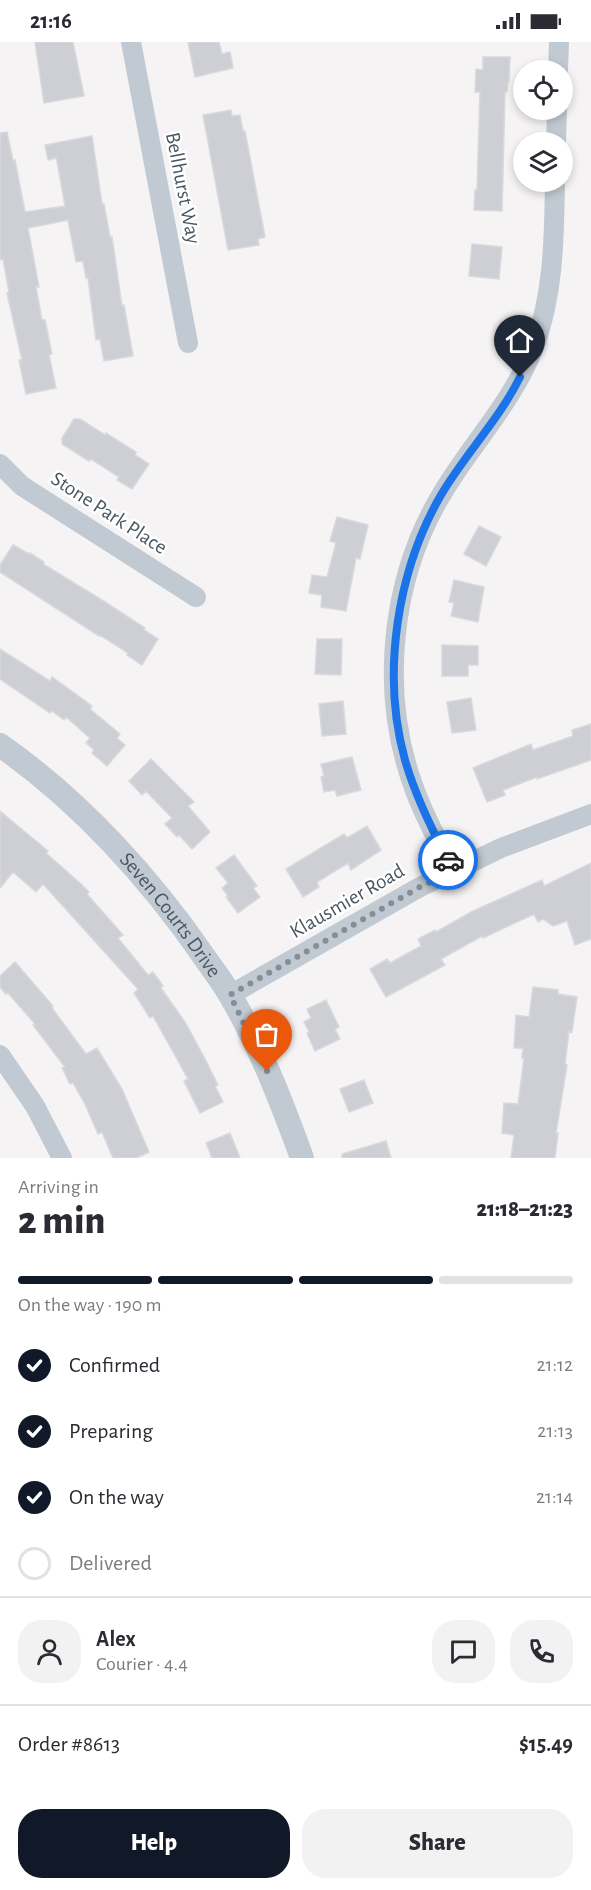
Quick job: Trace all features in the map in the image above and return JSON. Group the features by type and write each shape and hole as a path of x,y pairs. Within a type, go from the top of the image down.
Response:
{"street":[{"name":"Bellhurst Way","path":"131,42 188,343"},
{"path":"558,60 559,42"},
{"path":"453,871 412,785 404,757 394,680 397,626 407,576 428,519 455,473 502,409 533,347 550,285 555,192"},
{"name":"Stone Park Place","path":"0,464 22,486 196,597"},
{"name":"Seven Courts Drive","path":"0,745 69,801 120,851 165,902 230,995 284,1108 302,1158"},
{"name":"Klausmier Road","path":"230,995 420,887 501,848 591,814"},
{"path":"0,1055 35,1106 62,1158"}],"building":[{"path":"35,42 73,42 84,96 44,103"},
{"path":"188,42 219,42 222,54 230,52 233,68 195,77"},
{"path":"483,57 510,57 509,82 507,92 505,92 502,211 474,210 475,190 477,190 480,92 475,92 476,69 483,70"},
{"path":"231,110 232,116 240,115 243,131 245,131 265,237 258,239 259,245 228,250 203,115"},
{"path":"7,132 25,212 65,206 57,161 56,158 48,160 45,145 92,136 102,204 104,204 110,237 112,237 122,306 124,305 133,356 104,361 100,339 96,340 88,278 86,278 83,261 76,262 68,220 28,228 39,287 36,287 42,320 45,320 52,354 49,355 56,388 26,394 3,259 0,260 0,133"},
{"path":"472,244 502,247 499,279 469,276"},
{"path":"74,419 80,419 105,435 106,433 136,452 135,455 149,464 132,489 117,480 119,477 91,459 89,461 62,444 62,438"},
{"path":"337,517 368,525 360,559 356,558 346,611 321,607 322,595 309,593 312,575 327,577 336,543 330,541"},
{"path":"479,526 501,537 486,566 464,554"},
{"path":"13,545 44,562 43,564 145,628 144,630 158,639 142,665 127,655 128,653 0,572 0,565"},
{"path":"454,580 484,587 478,622 451,616 454,603 449,602"},
{"path":"317,639 342,639 341,675 315,674"},
{"path":"442,645 478,646 478,665 468,665 468,676 442,676"},
{"path":"0,649 50,681 52,677 92,706 90,709 120,734 117,738 125,745 107,766 92,753 94,750 86,743 90,738 66,717 64,720 52,711 50,713 0,679"},
{"path":"471,698 476,730 452,733 447,702"},
{"path":"343,701 346,734 322,736 319,704"},
{"path":"591,724 591,760 503,790 505,795 487,802 473,768 531,744 533,750 573,736 572,730"},
{"path":"352,757 361,790 337,796 335,790 324,792 321,764"},
{"path":"151,759 194,802 188,806 210,832 192,849 165,824 172,818 146,791 142,795 129,781"},
{"path":"0,811 48,851 46,853 89,892 87,894 123,935 118,938 148,975 153,972 204,1057 218,1085 215,1086 223,1102 200,1113 184,1081 188,1079 153,1016 150,1018 134,993 138,989 43,884 36,892 13,872 0,888"},
{"path":"367,826 381,850 351,870 348,863 317,882 319,887 303,897 286,869 344,834 347,838"},
{"path":"234,855 257,886 253,888 260,897 238,913 222,888 228,883 216,868"},
{"path":"591,863 591,939 575,945 567,921 553,926 543,919 538,922 534,914 483,938 482,936 441,959 445,965 386,997 370,969 387,959 390,963 421,946 418,939 435,930 436,932 473,911 542,880 544,886"},
{"path":"15,962 53,1006 52,1008 86,1054 97,1048 122,1089 149,1152 136,1158 113,1158 102,1132 98,1134 85,1104 73,1083 70,1084 62,1068 65,1067 33,1025 35,1024 0,987 0,976"},
{"path":"533,987 558,990 558,994 577,997 572,1032 569,1031 555,1158 511,1158 514,1135 502,1133 504,1103 518,1104 524,1058 522,1058 523,1048 514,1048 516,1015 529,1017"},
{"path":"326,1000 339,1027 335,1029 340,1039 315,1051 304,1022 311,1018 307,1009"},
{"path":"364,1080 373,1103 349,1112 340,1089"},
{"path":"230,1133 240,1158 212,1158 206,1143"},
{"path":"386,1141 391,1158 342,1158 342,1154"}],"way so far":[{"path":"267,1071 230,995 420,887 453,871 448,860"}],"route":[{"path":"448,860 412,785 404,757 394,680 397,626 407,576 428,519 442,493 502,409 520,377"}]}
